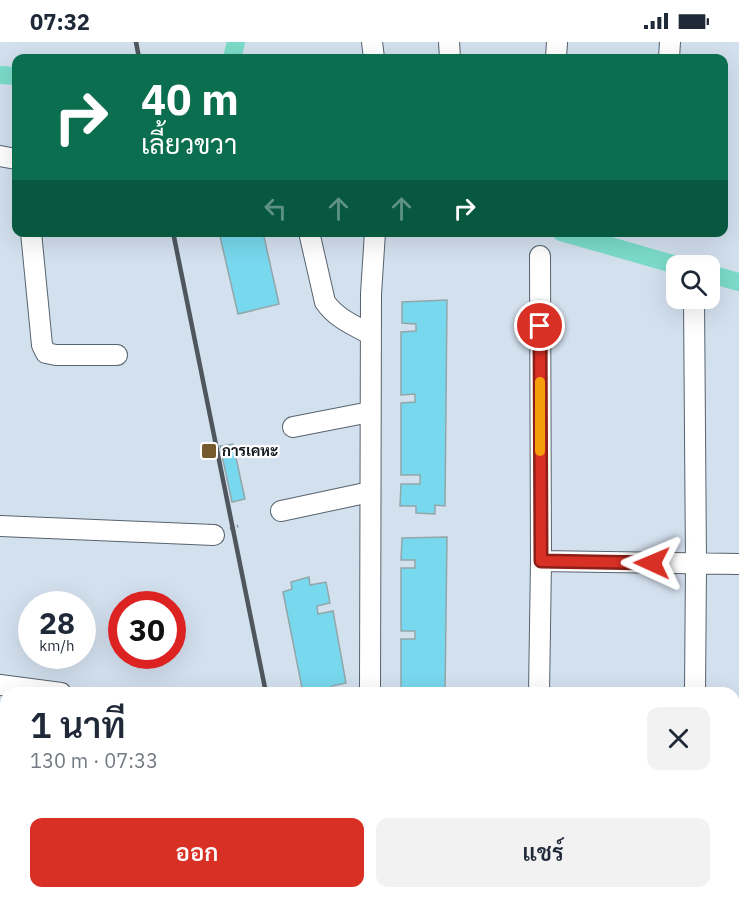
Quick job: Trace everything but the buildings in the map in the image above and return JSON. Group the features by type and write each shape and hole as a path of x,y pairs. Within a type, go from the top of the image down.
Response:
{"street":[{"path":"31,237 42,345 46,352 56,355 117,355"},
{"path":"310,237 325,302 332,311 370,334"},
{"path":"370,687 370,334 375,237"},
{"path":"539,687 540,256"},
{"path":"694,309 695,687"},
{"path":"293,427 370,412"},
{"path":"281,511 370,492"},
{"path":"0,526 214,535"},
{"path":"541,561 739,564"},
{"path":"0,685 15,687"}],"waterway":[{"path":"233,54 236,42"},
{"path":"0,75 12,76"},
{"path":"578,237 666,262"},
{"path":"720,277 739,282"}],"railway":[{"path":"136,42 138,54"},
{"path":"174,237 265,687"}],"slow traffic":[{"path":"540,382 540,451"}],"place":[{"name":"การเคหะ","path":"209,451"}],"route":[{"path":"540,326 541,561 652,563"}]}
